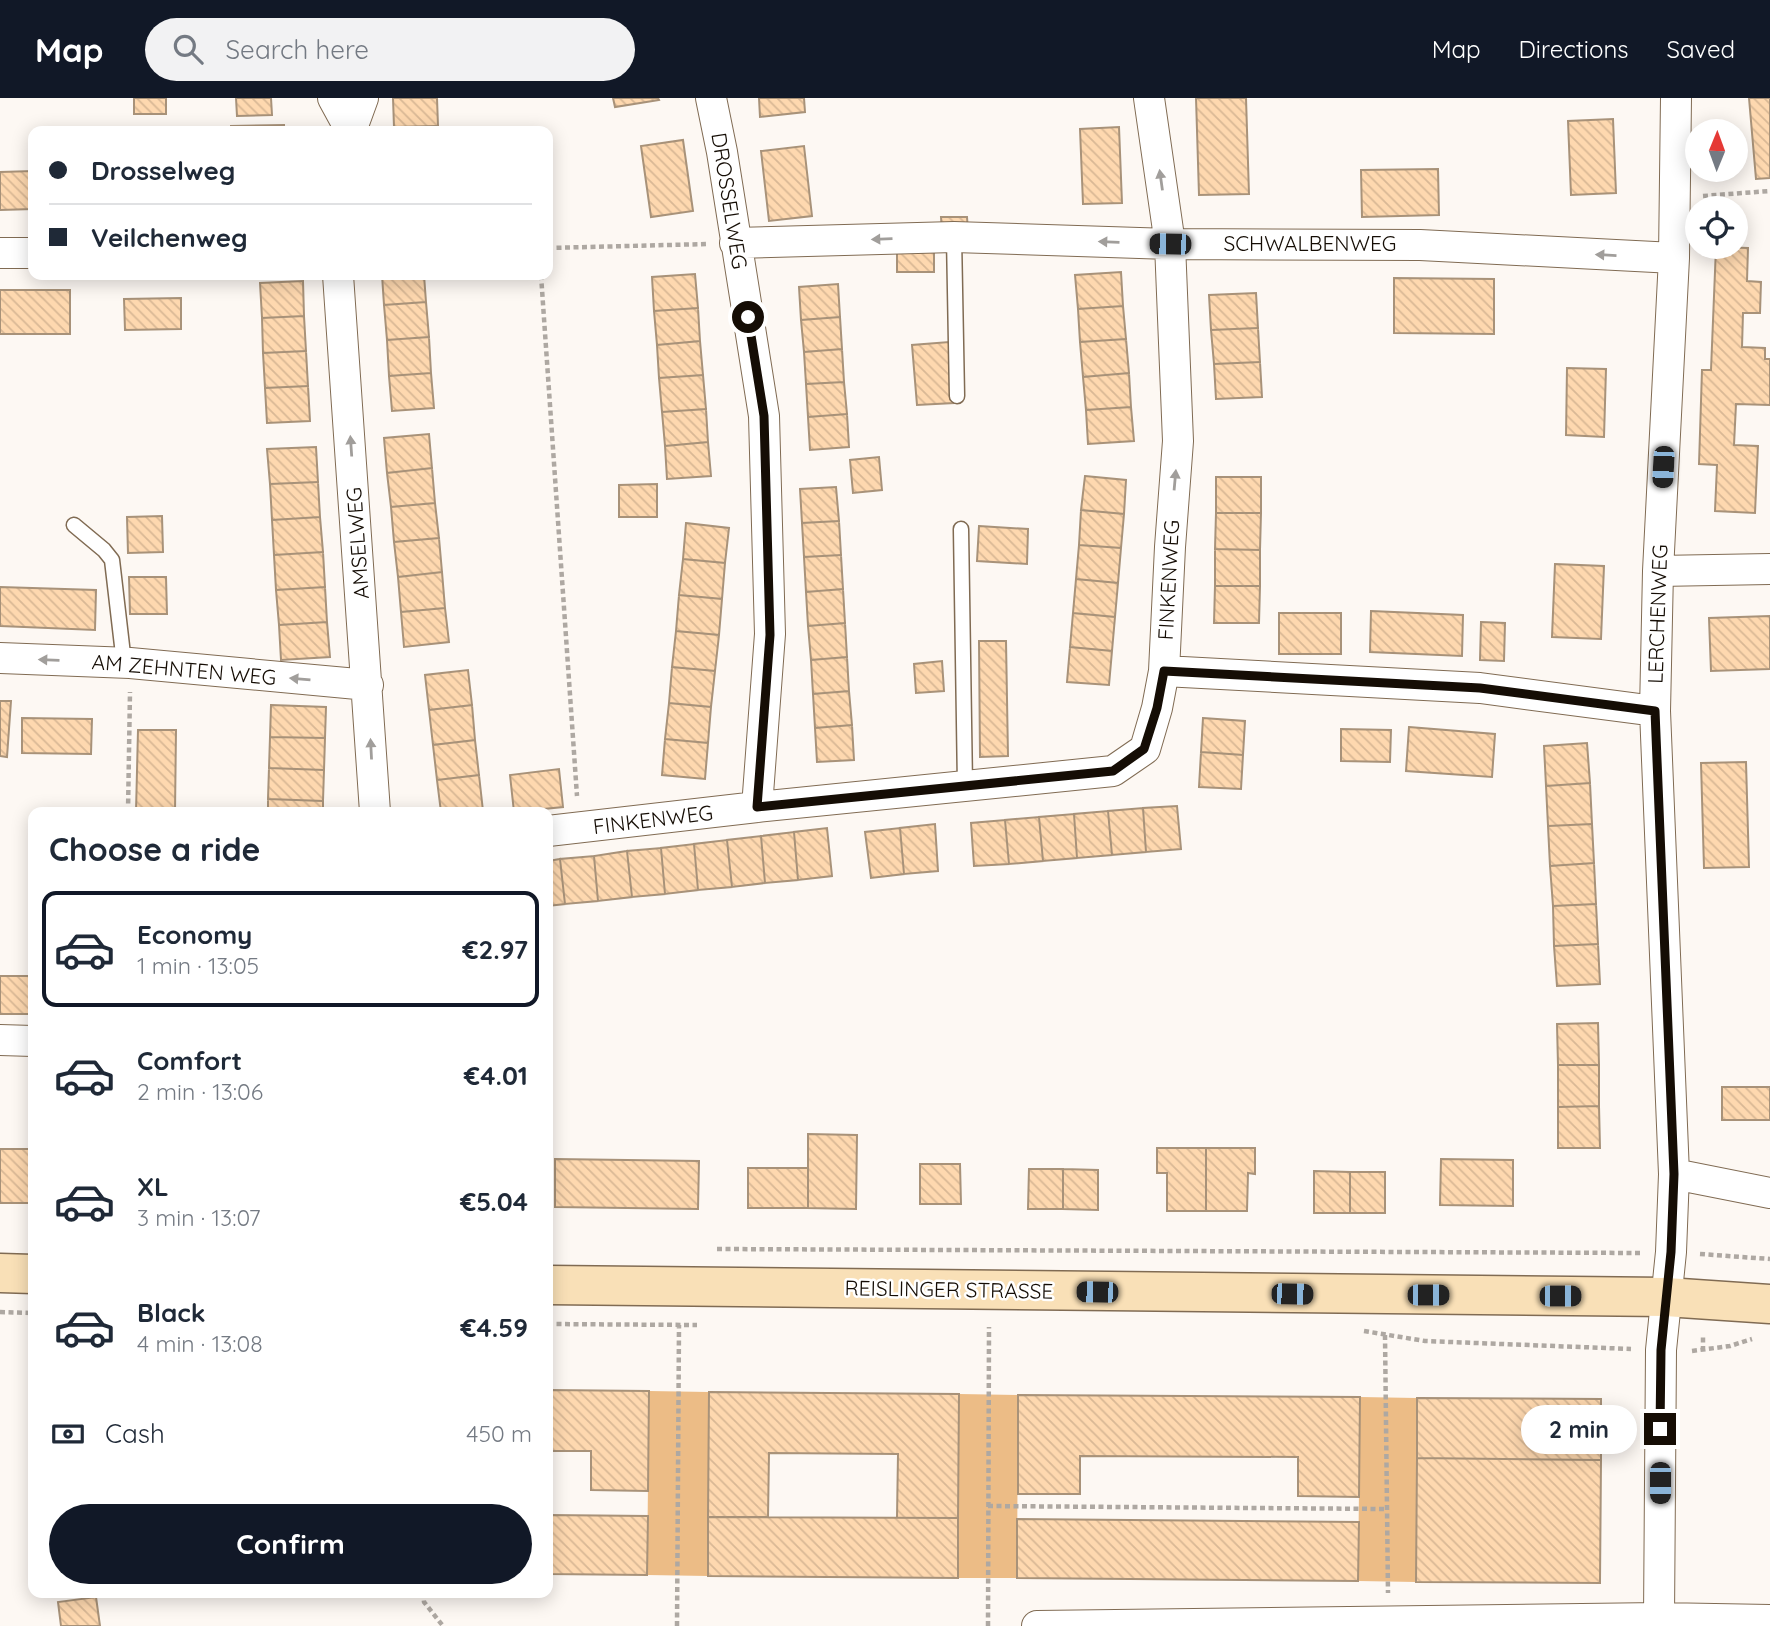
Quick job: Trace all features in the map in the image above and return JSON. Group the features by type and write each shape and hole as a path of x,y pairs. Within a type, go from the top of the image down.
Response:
{"street":[{"path":"333,98 348,126"},
{"path":"353,126 363,98"},
{"name":"DROSSELWEG","path":"711,98 764,416 770,635 757,807"},
{"name":"FINKENWEG","path":"553,831 1113,771 1144,749 1157,708 1164,671 1178,441 1170,244 1149,98"},
{"name":"LERCHENWEG","path":"1659,1618 1661,1350 1671,1252 1674,1174 1655,711 1658,571 1674,258 1676,98"},
{"name":"SCHWALBENWEG","path":"735,243 954,237 1170,244 1420,245 1674,258"},
{"path":"0,253 28,253"},
{"name":"AMSELWEG","path":"338,280 368,685 374,807"},
{"path":"1658,571 1770,569"},
{"name":"AM ZEHNTEN WEG","path":"0,658 127,663 368,685"},
{"path":"1164,671 1480,688 1655,711"},
{"path":"0,1040 28,1041"},
{"path":"1674,1174 1770,1193"},
{"path":"0,1273 28,1274"},
{"name":"REISLINGER STRASSE","path":"553,1285 1667,1297 1764,1321"},
{"path":"1037,1626 1659,1618 1770,1620"}],"lane":[{"path":"954,237 957,396"},
{"path":"74,525 112,560 127,663"},
{"path":"961,529 965,786"}],"path":[{"path":"1674,198 1770,191"},
{"path":"553,248 735,243"},
{"path":"541,280 579,829"},
{"path":"127,663 128,807"},
{"path":"707,1249 1630,1253"},
{"path":"1742,1256 1770,1259"},
{"path":"0,1312 28,1313"},
{"path":"1354,1330 1425,1341 1703,1351 1730,1346 1764,1321"},
{"path":"553,1324 706,1325"},
{"path":"677,1626 679,1325"},
{"path":"975,1327 1003,1327"},
{"path":"988,1626 989,1327"},
{"path":"1385,1335 1388,1621"},
{"path":"988,1506 1387,1509"},
{"path":"424,1598 443,1626"}],"shaded area":[{"path":"649,1391 709,1392 708,1576 647,1575"},
{"path":"959,1394 1018,1395 1017,1578 958,1578"},
{"path":"1360,1397 1417,1398 1416,1582 1358,1581"}],"building":[{"path":"134,98 166,98 166,114 134,114"},
{"path":"236,98 271,98 272,115 237,116"},
{"path":"393,98 437,98 438,126 394,126"},
{"path":"613,98 658,98 659,100 615,107"},
{"path":"759,98 804,98 805,112 760,117"},
{"path":"1196,98 1246,98 1249,194 1199,195"},
{"path":"1749,98 1770,98 1770,178 1756,179"},
{"path":"1613,119 1616,193 1571,195 1568,121"},
{"path":"1119,127 1122,203 1083,204 1080,129"},
{"path":"683,140 693,211 651,217 641,146"},
{"path":"804,146 812,216 769,221 761,151"},
{"path":"1438,169 1439,215 1362,217 1361,170"},
{"path":"28,171 28,209 0,210 0,172"},
{"path":"941,217 967,217 968,232 942,232"},
{"path":"934,251 934,272 897,272 897,252"},
{"path":"1716,259 1748,259 1747,281 1761,282 1760,313 1743,313 1742,347 1765,348 1765,359 1770,359 1770,405 1736,404 1734,445 1758,446 1755,513 1715,511 1717,465 1699,464 1702,370 1711,370"},
{"path":"1121,272 1123,306 1078,309 1075,275"},
{"path":"695,274 698,308 654,311 652,277"},
{"path":"1394,278 1494,279 1494,334 1394,333"},
{"path":"382,280 424,280 426,302 384,305"},
{"path":"303,281 304,316 262,318 260,283"},
{"path":"838,284 840,317 801,320 799,287"},
{"path":"0,290 70,290 70,334 0,334"},
{"path":"1256,293 1258,328 1211,330 1209,295"},
{"path":"181,298 181,329 125,330 124,299"},
{"path":"426,302 429,337 387,340 384,305"},
{"path":"1123,306 1126,339 1080,342 1078,309"},
{"path":"698,308 700,341 657,345 654,311"},
{"path":"304,316 306,351 263,353 262,318"},
{"path":"840,317 842,349 804,352 801,320"},
{"path":"1258,328 1260,362 1214,364 1211,330"},
{"path":"429,337 431,373 389,376 387,340"},
{"path":"1126,339 1129,373 1083,377 1080,342"},
{"path":"700,341 703,375 659,378 657,345"},
{"path":"949,342 954,403 917,405 912,345"},
{"path":"842,349 844,382 806,384 804,352"},
{"path":"306,351 308,386 265,388 263,353"},
{"path":"1260,362 1262,397 1216,399 1214,364"},
{"path":"1567,368 1606,369 1604,437 1566,435"},
{"path":"431,373 434,408 392,411 389,376"},
{"path":"1129,373 1131,407 1086,410 1083,377"},
{"path":"703,375 706,409 662,412 659,378"},
{"path":"844,382 847,414 808,417 806,384"},
{"path":"308,386 310,421 267,423 265,388"},
{"path":"1131,407 1134,441 1088,444 1086,410"},
{"path":"706,409 708,442 665,446 662,412"},
{"path":"847,414 849,447 810,450 808,417"},
{"path":"429,434 432,468 387,473 384,438"},
{"path":"708,442 711,476 667,479 665,446"},
{"path":"316,447 318,482 270,484 267,449"},
{"path":"879,457 882,490 853,493 850,460"},
{"path":"432,468 435,503 391,507 387,473"},
{"path":"1085,476 1126,480 1124,514 1081,510"},
{"path":"1216,477 1261,477 1261,513 1216,513"},
{"path":"318,482 320,517 272,520 270,484"},
{"path":"657,484 657,517 619,517 619,485"},
{"path":"836,487 839,521 802,523 800,489"},
{"path":"435,503 439,538 394,542 391,507"},
{"path":"1081,510 1124,514 1121,548 1079,545"},
{"path":"1216,513 1261,513 1260,550 1215,549"},
{"path":"162,516 163,552 128,553 127,517"},
{"path":"320,517 323,552 274,555 272,520"},
{"path":"839,521 841,555 804,557 802,523"},
{"path":"686,523 729,528 725,563 683,559"},
{"path":"979,526 1028,529 1027,564 977,561"},
{"path":"439,538 442,572 398,577 394,542"},
{"path":"1079,545 1121,548 1118,583 1076,579"},
{"path":"1215,549 1260,550 1260,586 1215,586"},
{"path":"323,552 325,587 276,590 274,555"},
{"path":"841,555 843,589 806,592 804,557"},
{"path":"683,559 725,563 722,599 679,595"},
{"path":"1555,564 1604,566 1601,639 1552,637"},
{"path":"442,572 445,608 401,612 398,577"},
{"path":"129,577 166,577 167,614 130,614"},
{"path":"1076,579 1118,583 1115,617 1073,613"},
{"path":"1215,586 1260,586 1259,623 1214,623"},
{"path":"0,587 96,590 95,630 0,626"},
{"path":"325,587 327,622 279,625 276,590"},
{"path":"843,589 845,623 808,626 806,592"},
{"path":"679,595 722,599 719,635 676,631"},
{"path":"445,608 449,642 404,647 401,612"},
{"path":"1371,611 1463,615 1462,656 1370,652"},
{"path":"1073,613 1115,617 1112,651 1070,647"},
{"path":"1279,613 1341,613 1341,654 1279,654"},
{"path":"1770,616 1770,669 1711,671 1709,618"},
{"path":"327,622 330,657 281,660 279,625"},
{"path":"1481,622 1505,623 1504,661 1480,660"},
{"path":"845,623 847,657 811,660 808,626"},
{"path":"676,631 719,635 715,671 672,667"},
{"path":"979,641 1006,641 1008,756 980,757"},
{"path":"1070,647 1112,651 1109,685 1067,682"},
{"path":"847,657 849,691 813,694 811,660"},
{"path":"942,661 944,691 916,693 914,664"},
{"path":"672,667 715,671 711,707 669,703"},
{"path":"468,670 472,705 429,710 425,675"},
{"path":"849,691 852,725 815,728 813,694"},
{"path":"0,701 11,701 7,757 0,756"},
{"path":"669,703 711,707 708,743 665,739"},
{"path":"271,705 326,707 325,738 270,737"},
{"path":"472,705 475,740 433,745 429,710"},
{"path":"22,718 92,719 91,754 22,753"},
{"path":"1203,718 1245,721 1243,755 1201,752"},
{"path":"852,725 854,760 817,762 815,728"},
{"path":"1409,727 1495,734 1492,777 1406,771"},
{"path":"1341,729 1391,730 1390,762 1341,761"},
{"path":"138,730 176,730 175,807 136,807"},
{"path":"270,737 325,738 324,770 269,768"},
{"path":"665,739 708,743 705,779 662,775"},
{"path":"475,740 479,775 437,780 433,745"},
{"path":"1587,743 1590,783 1546,786 1544,746"},
{"path":"1201,752 1243,755 1241,789 1199,787"},
{"path":"1746,762 1749,867 1704,868 1701,763"},
{"path":"269,768 324,770 323,801 268,799"},
{"path":"559,769 563,807 513,807 510,775"},
{"path":"479,775 483,807 440,807 437,780"},
{"path":"1590,783 1592,824 1548,826 1546,786"},
{"path":"268,799 323,801 323,807 268,807"},
{"path":"1177,806 1181,849 1146,852 1143,808"},
{"path":"1143,808 1146,852 1112,855 1108,811"},
{"path":"1108,811 1112,855 1077,858 1074,814"},
{"path":"1074,814 1077,858 1043,861 1039,817"},
{"path":"1039,817 1043,861 1009,864 1005,820"},
{"path":"1005,820 1009,864 974,866 971,823"},
{"path":"935,824 938,871 904,874 900,828"},
{"path":"1592,824 1594,863 1550,866 1548,826"},
{"path":"827,828 832,876 798,880 794,832"},
{"path":"900,828 904,874 871,878 865,832"},
{"path":"794,832 798,880 765,883 761,836"},
{"path":"761,836 765,883 732,887 727,840"},
{"path":"727,840 732,887 698,890 694,844"},
{"path":"694,844 698,890 665,894 661,848"},
{"path":"661,848 665,894 632,897 627,851"},
{"path":"627,851 632,897 598,901 594,856"},
{"path":"594,856 598,901 565,904 560,859"},
{"path":"560,859 565,904 553,905 553,860"},
{"path":"1594,863 1596,904 1553,906 1550,866"},
{"path":"1596,904 1598,944 1554,946 1553,906"},
{"path":"1598,944 1600,984 1557,986 1554,946"},
{"path":"0,976 28,976 28,1014 0,1014"},
{"path":"1598,1023 1599,1065 1558,1065 1557,1024"},
{"path":"1558,1065 1599,1065 1599,1106 1558,1107"},
{"path":"1722,1087 1770,1087 1770,1120 1722,1120"},
{"path":"1599,1106 1600,1148 1558,1148 1558,1107"},
{"path":"808,1134 857,1135 856,1209 808,1208"},
{"path":"1157,1148 1206,1148 1206,1211 1167,1211 1167,1173 1157,1173"},
{"path":"1206,1148 1255,1148 1255,1174 1248,1173 1247,1211 1206,1211"},
{"path":"0,1149 28,1149 28,1203 0,1203"},
{"path":"555,1159 699,1161 698,1209 555,1207"},
{"path":"1441,1159 1513,1160 1513,1206 1440,1205"},
{"path":"920,1164 960,1164 961,1204 920,1204"},
{"path":"748,1168 808,1168 808,1208 748,1208"},
{"path":"1029,1169 1063,1169 1063,1209 1028,1209"},
{"path":"1063,1169 1098,1170 1098,1210 1063,1209"},
{"path":"1314,1171 1350,1172 1350,1213 1314,1213"},
{"path":"1350,1172 1385,1172 1385,1213 1350,1213"},
{"path":"553,1390 649,1391 648,1491 591,1490 591,1451 553,1451"},
{"path":"709,1392 959,1394 958,1518 897,1518 898,1454 769,1453 768,1517 708,1517"},
{"path":"1018,1395 1360,1397 1359,1497 1298,1496 1298,1457 1080,1456 1080,1494 1018,1494"},
{"path":"1417,1398 1601,1399 1601,1460 1417,1458"},
{"path":"1417,1458 1601,1460 1600,1583 1416,1582"},
{"path":"553,1515 648,1516 647,1575 553,1574"},
{"path":"708,1517 958,1518 958,1578 708,1576"},
{"path":"1017,1519 1359,1522 1358,1581 1017,1578"},
{"path":"96,1598 100,1626 61,1626 58,1602"}],"route":[{"path":"748,317 764,416 770,635 757,807 1113,771 1144,749 1157,708 1164,671 1480,688 1655,711 1674,1174 1671,1252 1661,1350 1660,1429"}]}
